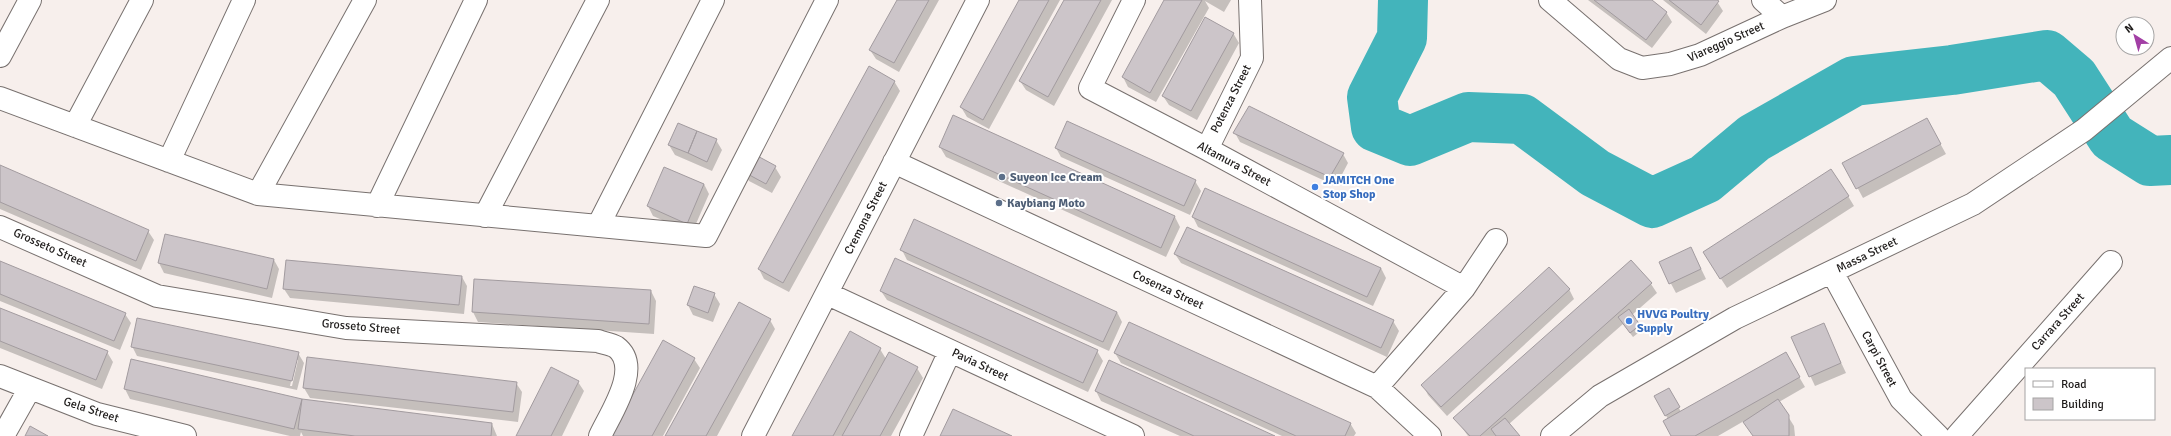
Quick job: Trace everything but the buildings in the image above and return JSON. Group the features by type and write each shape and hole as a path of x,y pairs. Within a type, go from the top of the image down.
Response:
{"street":[{"path":"0,56 30,0"},
{"path":"75,126 142,0"},
{"path":"169,161 244,0"},
{"path":"258,194 365,0"},
{"path":"377,206 476,0"},
{"path":"485,216 598,0"},
{"path":"598,226 714,0"},
{"path":"0,98 258,194 706,236 827,0"},
{"name":"Cremona Street","path":"753,436 828,294 978,0"},
{"name":"Altamura Street","path":"1134,0 1090,88 1207,149 1464,288"},
{"name":"Potenza Street","path":"1207,149 1252,58 1250,0"},
{"name":"Viareggio Street","path":"1550,0 1619,59 1642,68 1670,64 1700,55 1782,16 1825,0"},
{"path":"1763,0 1782,16"},
{"name":"Massa Street","path":"1552,436 1600,396 1735,318 1973,204 2084,130 2171,58"},
{"name":"Cosenza Street","path":"894,162 1377,386 1430,436"},
{"name":"Grosseto Street","path":"0,227 157,296 346,328 598,341 616,348 624,358 628,372 623,389 600,436"},
{"path":"1377,386 1464,288 1496,240"},
{"name":"Carrara Street","path":"1957,436 2111,262"},
{"name":"Carpi Street","path":"1832,272 1901,399 1938,436"},
{"name":"Pavia Street","path":"828,294 1133,436"},
{"path":"911,436 950,351"},
{"name":"Gela Street","path":"0,376 97,414 185,436"},
{"path":"3,436 30,388"}],"waterway":[{"path":"1403,0 1402,38 1372,97 1376,127 1410,141 1468,117 1522,119 1595,173 1652,203 1705,179 1754,138 1854,81 1952,70 2047,55 2074,78 2112,137 2150,161 2171,160"}],"place":[{"name":"Suyeon Ice Cream","path":"1002,177"},
{"name":"JAMITCH One Stop Shop","path":"1315,187"},
{"name":"Kaybiang Moto","path":"999,203"},
{"name":"HVVG Poultry Supply","path":"1629,321"}]}
